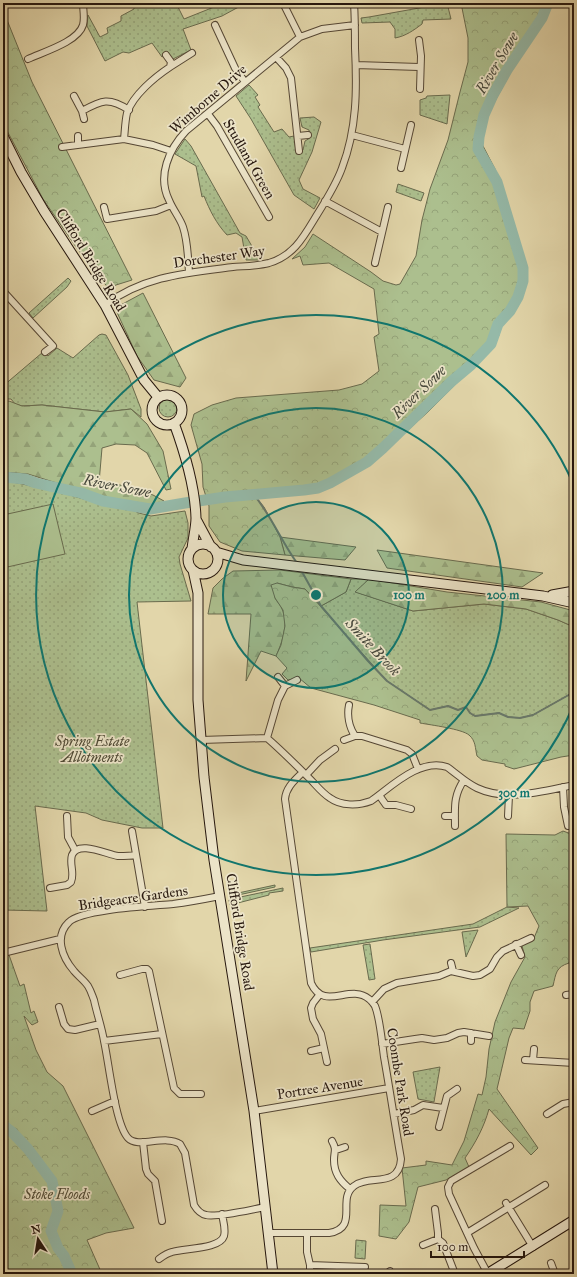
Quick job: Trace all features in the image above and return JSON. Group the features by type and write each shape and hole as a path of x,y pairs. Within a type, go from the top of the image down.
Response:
{"main road":[{"name":"Clifford Bridge Road","path":"3,136 21,172 44,211 104,305 144,380 158,397"},
{"path":"169,395 176,398 180,403 182,413 180,419 174,423 162,425 155,420 151,412 151,407 158,397 169,395"},
{"path":"174,423 182,443 193,491 196,519 218,558 214,569 198,593"},
{"path":"196,519 192,549 188,559 189,566 192,570 201,574 225,563 243,560"},
{"path":"192,549 202,544 243,560 543,596 574,603"},
{"name":"Clifford Bridge Road","path":"192,570 198,593 198,668 201,740 208,813 254,1111 273,1274"},
{"path":"543,596 574,591"},
{"path":"487,1274 533,1247 574,1220"}],"street":[{"path":"28,59 79,34 84,22 83,3"},
{"path":"283,3 300,37"},
{"name":"Dorchester Way","path":"104,305 117,296 140,285 169,276 267,263 282,257 296,247 301,241 325,201 342,168 352,135 356,98 354,3"},
{"path":"215,25 235,68 245,82"},
{"name":"Wimborne Drive","path":"189,273 185,233 181,222 171,206 166,194 164,182 166,166 177,141 186,131 300,37 322,29 355,25"},
{"path":"419,40 420,89"},
{"path":"124,139 126,120 129,110 147,86 170,67 192,53"},
{"path":"166,56 171,62 170,67"},
{"path":"276,57 286,68 290,78 300,150"},
{"path":"356,65 420,67"},
{"path":"74,96 84,118"},
{"path":"82,111 99,103 109,101 117,102 129,110"},
{"name":"Studland Green","path":"208,114 217,126 269,217"},
{"path":"401,168 411,125"},
{"path":"298,136 308,135"},
{"path":"352,135 405,149"},
{"path":"78,136 78,144"},
{"path":"62,146 124,139 153,145 171,152"},
{"path":"325,201 382,232"},
{"path":"104,206 104,219 156,211 171,206"},
{"path":"376,263 388,207"},
{"path":"3,291 53,346 45,352"},
{"path":"278,677 285,686"},
{"path":"267,738 278,700 285,686 297,680"},
{"path":"348,705 351,731 355,736"},
{"path":"344,740 355,736 362,736 408,750 412,754 418,769"},
{"path":"201,740 267,738 286,754 329,798 340,803 348,804 364,804 418,769 428,766 442,765 477,788 509,795 519,795 574,785"},
{"path":"335,749 290,786 285,799 313,989 320,994 331,997 359,994 372,1002 384,989 398,983 439,976 452,971 473,976 486,973 497,956 503,951 531,938"},
{"path":"455,826 455,800 458,789 464,780"},
{"path":"563,787 564,807 568,826"},
{"path":"379,795 386,805 396,805 411,809"},
{"path":"508,816 509,795"},
{"path":"67,816 68,838 75,850"},
{"path":"445,816 455,816"},
{"path":"132,831 145,907"},
{"path":"50,888 67,885 71,882 73,874 71,858 75,850 80,848 88,848 117,856 136,855"},
{"name":"Bridgeacre Gardens","path":"60,939 65,927 71,920 77,917 114,910 190,902 220,896"},
{"path":"7,952 60,939 69,965 85,982 91,991 104,1041 115,1101 121,1123 127,1137 131,1141 143,1142 169,1140 180,1144 184,1150 193,1202 200,1212 207,1215 222,1214 266,1207"},
{"path":"516,944 521,955"},
{"path":"452,963 452,971"},
{"path":"120,974 147,969 172,1085 176,1091 183,1095 201,1094"},
{"path":"320,994 311,1008 313,1019 321,1034 327,1062"},
{"path":"566,995 574,994"},
{"name":"Coombe Park Road","path":"350,1189 360,1182 386,1179 393,1176 397,1172 401,1159 376,1009 372,1002"},
{"path":"59,1007 64,1024 68,1029 75,1030 100,1024"},
{"path":"382,1044 415,1038 447,1038 458,1033 471,1033 489,1036"},
{"path":"471,1033 471,1041"},
{"path":"104,1041 162,1034"},
{"path":"312,1051 324,1048"},
{"path":"533,1060 534,1049"},
{"path":"525,1060 574,1063"},
{"name":"Portree Avenue","path":"254,1111 389,1088"},
{"path":"439,1127 447,1096 457,1089"},
{"path":"92,1111 115,1101"},
{"path":"547,1114 563,1104 574,1102"},
{"path":"394,1114 414,1110 423,1105 443,1108"},
{"path":"268,1233 329,1233 340,1230 346,1221 346,1199 350,1189 342,1183 337,1176 334,1160 336,1150 332,1141"},
{"path":"143,1142 146,1169 156,1184 162,1221"},
{"path":"487,1274 449,1194 448,1187 451,1181 510,1146"},
{"path":"336,1150 345,1148"},
{"path":"467,1233 508,1205 545,1185"},
{"path":"508,1205 533,1247"},
{"path":"435,1209 438,1239"},
{"path":"159,1259 174,1251 219,1243 223,1238 224,1233 222,1214"},
{"path":"308,1233 307,1252 310,1265 310,1274"},
{"path":"423,1245 438,1239"},
{"path":"438,1239 443,1243 455,1274"},
{"path":"551,1263 554,1274"},
{"path":"310,1265 364,1267"}],"green space":[{"path":"137,3 176,3 184,19 224,3 246,3 222,16 183,29 191,50 173,59 166,54 162,57 152,43 129,53 123,52 105,61 87,26 88,15 100,37 108,33 107,28 121,21 121,16 134,9 134,5"},
{"path":"447,3 451,19 423,20 422,24 416,28 395,38 395,29 390,22 362,23 361,18"},
{"path":"461,3 550,3 546,18 518,59 496,99 483,127 482,144 495,169 526,265 527,278 520,302 509,318 501,326 499,335 491,348 429,411 367,467 318,488 254,495 264,507 280,537 285,555 242,551 220,542 209,526 209,506 203,487 202,464 191,425 194,414 212,405 236,398 339,390 362,384 379,371 374,337 379,334 374,289 329,263 303,265 300,256 292,259 305,247 313,234 383,281 396,285 400,284 416,256 422,220 430,189 448,140 468,62 468,38"},
{"path":"3,10 32,82 132,280 109,289 76,247 43,199 3,123"},
{"path":"249,85 258,95 255,97 260,105 258,107 274,132 282,129 289,137 294,136 296,151 303,150 305,141 310,138 309,130 302,127 300,118 314,117 321,122 312,152 299,180 303,189 320,198 314,209 294,195 251,119 236,96"},
{"path":"450,95 447,124 420,115 420,100 426,98 427,96"},
{"path":"185,139 191,146 240,233 246,236 260,260 246,260 242,237 236,233 227,235 216,221 204,196 202,197 196,166 175,154"},
{"path":"398,184 424,193 421,201 396,192"},
{"path":"68,278 71,281 67,287 33,318 29,313"},
{"path":"143,293 186,378 180,387 154,380 137,356 115,308"},
{"path":"102,334 106,335 128,375 141,409 141,417 131,409 105,412 42,405 22,406 15,404 11,399 3,399 3,386 43,352 48,356 57,348 73,358"},
{"path":"164,399 172,399 177,404 175,415 172,417 164,417 159,412 159,404"},
{"path":"9,401 22,406 42,405 105,412 131,409 147,424 163,451 171,489 166,490 147,453 135,445 116,444 102,448 99,483 120,485 153,495 164,501 162,504 144,506 98,496 28,474 3,472 3,402"},
{"name":"Spring Estate Allotments","path":"3,480 56,491 111,507 130,509 151,516 185,511 188,523 188,538 179,557 191,601 137,602 163,828 142,828 102,820 86,813 35,806 47,911 3,910"},
{"path":"53,504 65,554 3,568 3,515"},
{"path":"280,537 356,547 345,560 285,555"},
{"path":"377,550 543,573 522,587 387,568"},
{"path":"280,570 351,579 346,592 321,606 305,589 277,583 275,598 284,615 284,633 276,656 261,651 246,681 251,614 208,614 213,588 233,571"},
{"path":"351,579 369,579 356,592 413,611 484,604 526,609 574,627 574,692 533,715 520,718 508,717 499,713 475,716 470,713 466,707 458,710 448,706 430,710 387,681 321,606 346,592"},
{"path":"369,579 447,592 541,602 574,611 574,627 526,609 484,604 413,611 355,592"},
{"path":"277,583 305,589 387,681 430,710 448,706 458,710 466,707 470,713 475,716 499,713 508,717 520,718 533,715 574,692 574,755 514,769 505,766 505,764 482,760 477,756 473,740 469,735 460,731 420,723 420,720 374,705 311,688 299,678 288,680 282,674 287,668 276,656 281,645 285,626 283,610 275,598 271,585"},
{"path":"563,831 574,835 574,935 572,953 569,963 561,966 557,971 553,986 534,991 530,1002 530,1011 524,1029 513,1028 509,1038 497,1089 538,1148 531,1155 489,1109 485,1122 465,1158 469,1167 446,1180 418,1187 409,1222 396,1239 379,1236 380,1205 406,1206 402,1168 426,1165 426,1161 452,1165 464,1141 478,1094 482,1095 495,1022 511,982 525,957 522,946 523,943 534,938 539,926 528,906 507,907 506,834 555,835"},
{"path":"275,885 275,887 229,897 229,895"},
{"path":"283,888 283,891 269,893 269,895 230,905 229,900 231,899"},
{"path":"507,907 519,908 480,927 383,940 311,952 310,948 473,924"},
{"path":"478,930 466,957 462,932"},
{"path":"370,944 375,979 369,980 363,945"},
{"name":"Stoke Floods","path":"3,951 8,952 20,986 24,984 31,1013 34,1011 38,1022 32,1025 24,1016 36,1050 47,1072 63,1086 134,1228 106,1233 87,1240 102,1274 3,1274"},
{"path":"440,1067 434,1102 418,1099 413,1072"},
{"path":"356,1240 366,1241 365,1259 355,1258"}],"waterway":[{"name":"River Sowe","path":"3,477 25,479 36,483 81,493 103,501 150,509 225,497 318,488 330,483 367,462 452,381 471,365 491,344 498,324 510,311 518,297 523,281 523,268 497,182 478,149 479,137 484,115 493,95 507,70 542,18 548,3"},
{"name":"Smite Brook","path":"254,495 266,511 297,563"},
{"name":"Smite Brook","path":"301,570 321,606 368,661 387,681 430,710 448,706 458,710 466,707 470,713 475,716 499,713 508,717 520,718 533,715 574,692"},
{"name":"River Sowe","path":"3,1125 28,1149 52,1181 58,1211 51,1231 72,1274"}]}
